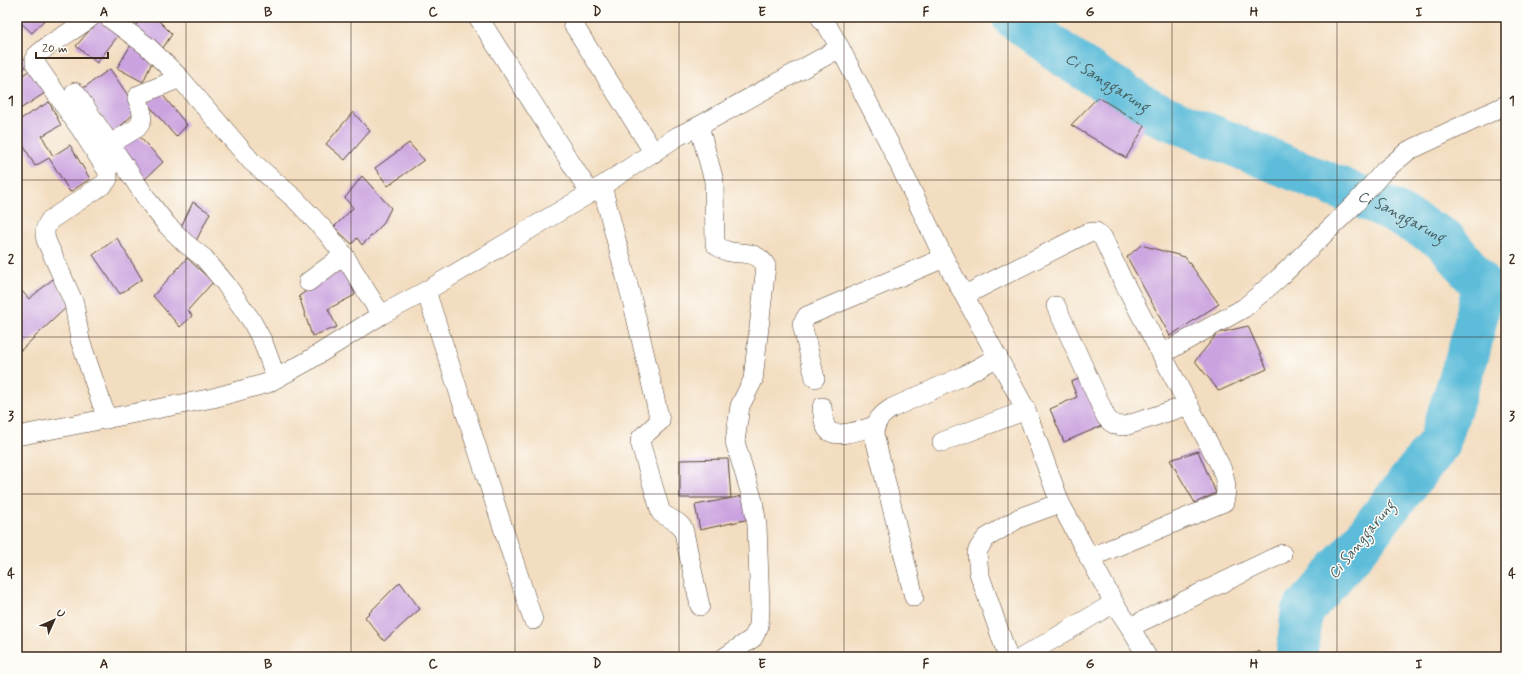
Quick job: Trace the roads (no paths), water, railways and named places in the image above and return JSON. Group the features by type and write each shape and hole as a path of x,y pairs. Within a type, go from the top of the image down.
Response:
{"street":[{"path":"91,17 84,24 39,53 35,57 35,63 80,128 108,172 108,179 104,184 50,220 45,229 46,240 74,303 80,340 107,419"},
{"path":"108,17 147,46 180,78 251,161 295,200 327,233 344,255 382,315"},
{"path":"478,17 596,190 633,304 660,421 641,438 640,442 661,513 678,523 683,528 700,606"},
{"path":"820,17 828,27 840,48 890,145 944,258 966,295 1026,410 1060,503 1114,603 1147,657"},
{"path":"573,24 654,153"},
{"path":"17,436 213,398 268,383 596,190 678,136 699,126 840,48"},
{"path":"110,144 141,124 143,115 137,98 139,94 180,78"},
{"path":"75,92 149,202 167,225 185,243 204,258 226,283 264,342 276,378"},
{"path":"1162,354 1244,308 1280,277 1354,205 1384,171 1401,156 1416,146 1506,105"},
{"path":"699,126 714,181 715,244 728,252 757,256 766,266 753,380 740,406 735,442 753,501 757,525 760,608 759,626 753,638 725,657"},
{"path":"966,295 1087,233 1096,232 1103,238 1122,279 1225,476 1226,494 1224,502 1089,558"},
{"path":"308,282 344,255"},
{"path":"814,378 802,324 807,316 944,258"},
{"path":"426,291 533,620"},
{"path":"1056,306 1106,416 1111,423 1119,426 1125,426 1189,405"},
{"path":"914,597 874,434 875,426 885,413 892,408 963,376 998,357"},
{"path":"822,407 826,428 830,432 836,434 875,426"},
{"path":"942,442 1026,410"},
{"path":"1008,657 979,573 977,553 986,538 1019,518 1060,503"},
{"path":"1130,627 1282,554"},
{"path":"1023,657 1114,603"}],"waterway":[{"name":"Ci Sanggarung","path":"1013,17 1072,61 1151,111 1381,205 1445,240 1483,287 1469,351 1439,443 1360,544 1302,612 1297,657"}]}
